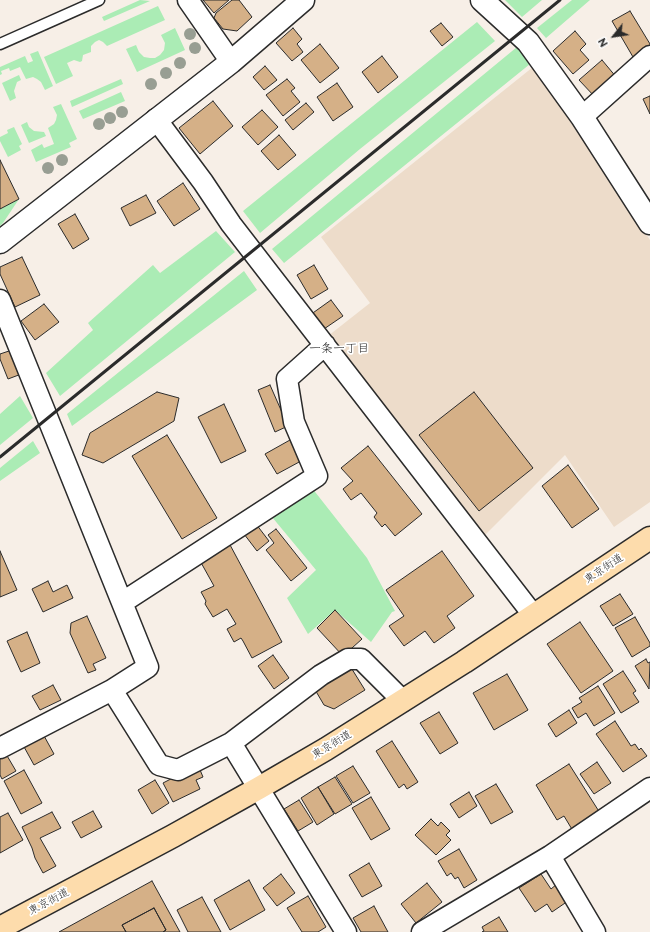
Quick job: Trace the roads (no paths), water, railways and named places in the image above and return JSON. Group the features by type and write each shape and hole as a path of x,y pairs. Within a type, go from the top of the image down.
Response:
{"highway":[{"name":"東京街道","path":"0,928 173,836 259,788 403,701 534,616 650,538"}],"street":[{"path":"188,0 231,62"},
{"path":"0,242 231,62 303,0"},
{"path":"482,0 528,42 582,117 648,214"},
{"path":"582,117 650,56"},
{"path":"156,119 204,182 231,224 534,616"},
{"path":"0,300 148,667 112,690 0,748"},
{"path":"122,602 317,476 294,422 287,379 325,346"},
{"path":"112,690 159,765 178,770 231,743 321,675 348,659 361,659 403,701"},
{"path":"231,743 346,932"},
{"path":"422,932 550,856 650,788"},
{"path":"550,856 595,932"}],"lane":[{"path":"0,44 99,0"}],"railway":[{"path":"0,457 560,0"}],"district":[{"name":"一条一丁目","path":"339,349"}]}
